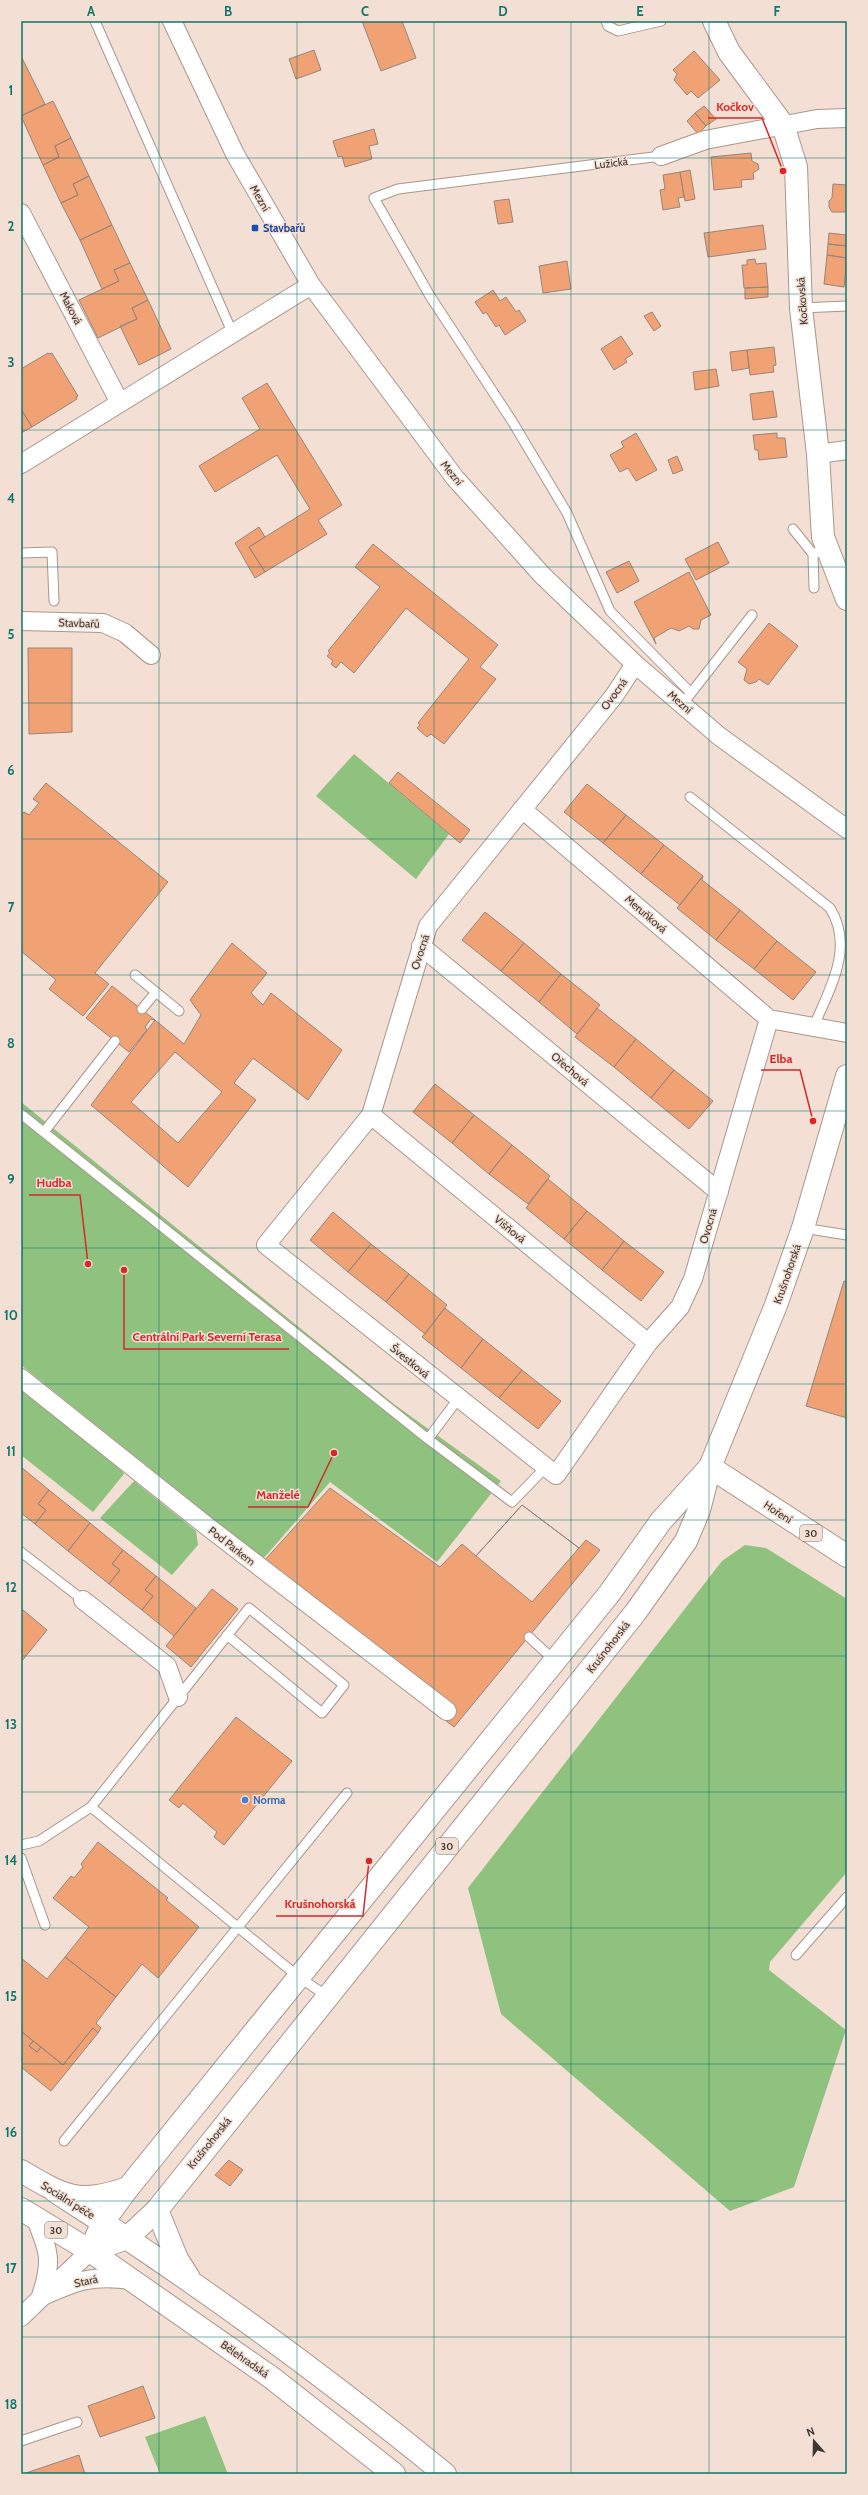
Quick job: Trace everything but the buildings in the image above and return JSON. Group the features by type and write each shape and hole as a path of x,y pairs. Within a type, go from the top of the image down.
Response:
{"main road":[{"name":"Kočkovská","path":"714,21 730,52 783,125 796,167 801,308 818,454 823,537 819,552 847,599"},
{"name":"Krušnohorská","path":"115,2229 157,2210 635,1613 686,1541 699,1510 710,1467 776,1305 803,1228 847,1076"},
{"name":"Krušnohorská","path":"115,2229 128,2188 300,1978 609,1594 661,1521 710,1467"},
{"name":"Hoření","path":"710,1467 847,1556"},
{"name":"Sociální péče","path":"21,2171 115,2229"},
{"path":"55,2191 79,2198 95,2198 128,2188"},
{"path":"157,2210 177,2259 194,2284"},
{"name":"30","path":"28,2213 90,2251 115,2229"},
{"path":"115,2229 290,2352 445,2474"},
{"name":"Bělehradská","path":"90,2251 272,2378 394,2474"}],"street":[{"name":"Mezní","path":"172,21 235,154 311,285 455,478 542,575 635,664 687,699 719,736 847,829"},
{"name":"Lužická","path":"660,156 705,140 845,115"},
{"name":"Maková","path":"21,213 120,403"},
{"path":"21,464 311,285"},
{"path":"818,454 847,450"},
{"name":"Stavbařů","path":"21,621 109,625 125,633 151,655"},
{"name":"Ovocná","path":"266,1245 371,1116 428,926 614,696 635,664"},
{"name":"Meruňková","path":"522,808 769,1019"},
{"name":"Ořechová","path":"421,946 719,1192"},
{"path":"769,1019 847,1033"},
{"name":"Ovocná","path":"551,1471 648,1343 680,1307 690,1286 769,1019"},
{"name":"Višňová","path":"371,1116 648,1343"},
{"name":"Švestková","path":"266,1245 458,1399 551,1471"},
{"name":"Pod Parkem","path":"21,1378 208,1527 447,1711"},
{"path":"83,1600 167,1666 178,1697"},
{"name":"Stará","path":"28,2213 49,2259 49,2273 41,2297"},
{"name":"Stará","path":"21,2317 90,2251"},
{"name":"Stará","path":"41,2297 86,2279 107,2277 133,2280"}],"lane":[{"path":"95,21 233,334"},
{"path":"606,21 608,26 618,31 661,21"},
{"name":"Lužická","path":"660,156 398,189 374,198 430,296 512,421 567,513 610,611 687,699"},
{"path":"801,308 847,306"},
{"path":"793,529 819,552 814,588"},
{"path":"21,553 52,552 54,602"},
{"path":"687,699 752,615"},
{"path":"690,797 830,908 836,917 842,946 836,975 814,1028"},
{"path":"135,976 180,1011"},
{"path":"142,1009 156,992"},
{"path":"44,1132 115,1041"},
{"path":"21,1114 428,1439 512,1502 551,1471"},
{"path":"803,1228 847,1235"},
{"path":"428,1439 458,1399"},
{"path":"21,1552 83,1600"},
{"path":"21,1845 39,1841 91,1808 249,1608 344,1686 322,1713 228,1635"},
{"path":"529,1637 555,1661"},
{"path":"64,2141 347,1793"},
{"path":"91,1808 300,1978 327,1996"},
{"path":"21,1858 45,1924"},
{"path":"796,1955 847,1897"},
{"path":"21,2441 77,2422"}],"green space":[{"path":"354,754 449,834 416,879 316,796"},
{"path":"21,1102 395,1405 501,1481 437,1562 330,1482 263,1559 21,1365"},
{"path":"21,1389 121,1469 124,1474 93,1512 21,1455"},
{"path":"134,1481 196,1531 198,1545 172,1575 100,1518"},
{"path":"745,1545 766,1548 847,1599 847,1872 770,1962 769,1970 846,2030 794,2187 730,2211 501,2014 468,1888 722,1561"},
{"path":"205,2416 228,2474 160,2474 145,2437"}],"place":[{"name":"Kočkov","path":"783,171"},
{"name":"Stavbařů","path":"255,228"},
{"name":"Elba","path":"813,1121"},
{"name":"Hudba","path":"88,1264"},
{"name":"Centrální Park Severní Terasa","path":"124,1270"},
{"name":"Manželé","path":"334,1453"},
{"name":"Norma","path":"245,1800"},
{"name":"Krušnohorská","path":"369,1861"}]}
